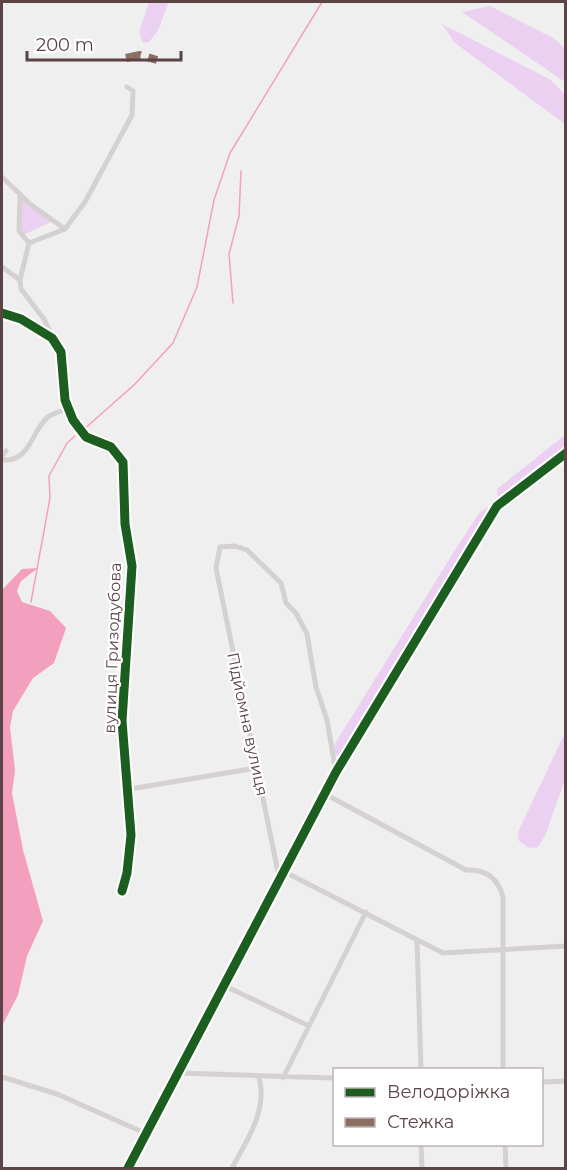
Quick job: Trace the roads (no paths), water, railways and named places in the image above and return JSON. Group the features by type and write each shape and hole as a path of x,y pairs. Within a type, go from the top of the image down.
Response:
{"street":[{"path":"29,243 65,229 85,202 132,115 133,91 127,87"},
{"path":"2,177 65,229"},
{"path":"20,194 17,218 20,231 29,243"},
{"path":"6,451 2,458 9,460 23,455 48,417 68,409 61,352 44,319 21,289 20,280 29,243"},
{"path":"2,267 20,280"},
{"path":"2,314 21,319 52,338"},
{"name":"вулиця Гризодубова","path":"68,409 78,429 94,441 117,451 123,462 125,477 125,524 132,566 122,721 127,783 130,789 131,835 127,873 122,891"},
{"path":"128,1168 336,772 497,506 566,453"},
{"name":"Підйомна вулиця","path":"279,879 216,568 220,547 235,546 255,554 281,584 286,603 296,614 307,634 316,687 327,720 336,772"},
{"path":"130,789 256,768"},
{"path":"325,794 466,870 488,874 495,880 503,897 501,949 503,1068"},
{"path":"284,871 443,953 566,946"},
{"path":"283,1078 366,912"},
{"path":"417,940 421,1068"},
{"path":"225,986 309,1026"},
{"path":"179,1073 333,1078"},
{"path":"2,1077 63,1096 147,1134"},
{"path":"232,1168 253,1130 260,1108 263,1091 259,1077"},
{"path":"543,1082 566,1081"},
{"path":"421,1146 422,1168"},
{"path":"505,1146 506,1168"}],"waterway":[{"path":"82,431 135,384 173,343 197,287 214,200 230,153 322,2"},
{"path":"233,303 229,254 239,216 241,171"},
{"path":"31,602 50,498 49,476 67,443 75,436"}]}
